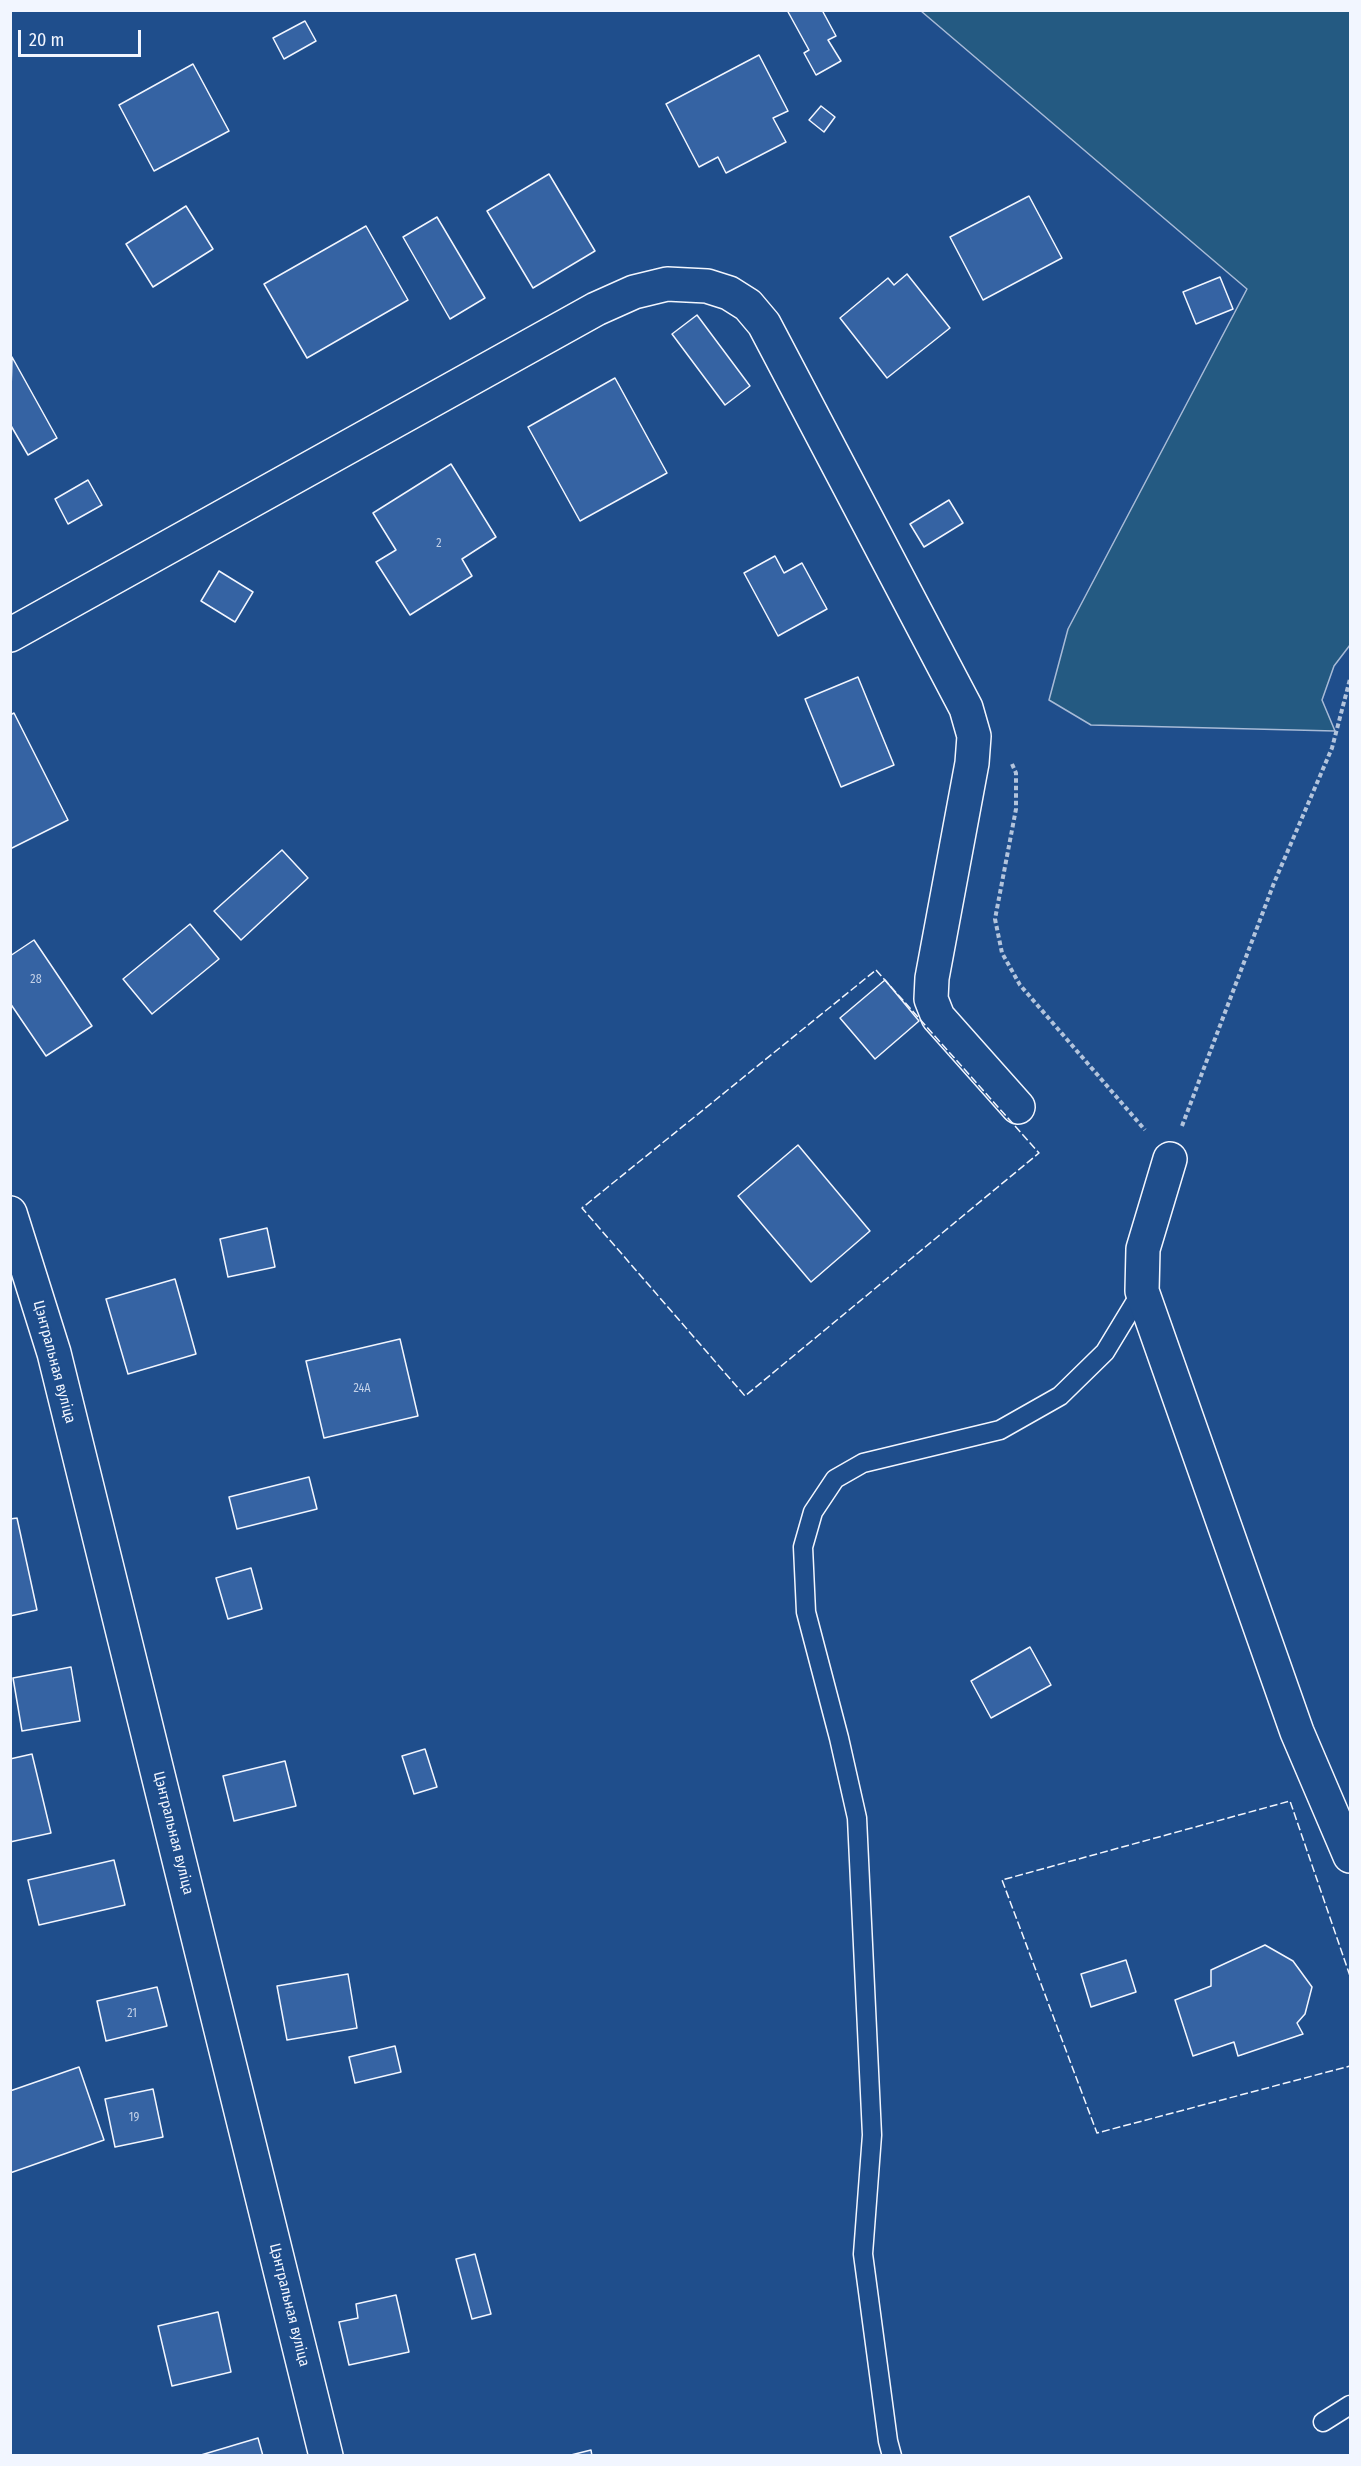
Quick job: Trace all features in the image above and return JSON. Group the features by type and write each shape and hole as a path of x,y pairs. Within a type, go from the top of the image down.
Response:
{"street":[{"path":"10,635 596,309 634,292 667,284 706,286 729,293 748,305 764,324 966,708 974,736 972,763 932,978 931,999 938,1017 1018,1107"},
{"path":"1170,1159 1143,1250 1142,1291 1297,1732 1350,1856"},
{"name":"Цэнтральная вуліца","path":"10,1213 54,1353 326,2456"}],"lane":[{"path":"892,2456 888,2441 863,2254 872,2135 857,1818 806,1612 803,1547 813,1512 835,1479 863,1463 1000,1430 1060,1396 1105,1352 1142,1291"},
{"path":"1323,2422 1350,2405"}],"path":[{"path":"1008,755 1016,773 1016,809 995,919 1002,953 1020,985 1170,1159 1274,883 1332,748 1350,679"}],"shaded area":[{"path":"921,11 1350,11 1350,645 1334,666 1322,700 1335,731 1091,725 1049,700 1068,629 1247,289"}],"building":[{"path":"787,10 822,10 836,36 828,40 841,61 816,75 804,53 809,50"},
{"path":"305,21 316,41 284,59 273,38"},
{"path":"759,55 788,111 773,118 786,142 726,173 718,157 699,167 666,104"},
{"path":"193,64 229,131 154,171 119,105"},
{"path":"821,106 835,117 824,132 809,120"},
{"path":"549,174 595,251 533,288 487,211"},
{"path":"1029,196 1062,258 983,300 950,237"},
{"path":"186,206 213,249 153,287 126,244"},
{"path":"437,217 485,298 450,319 403,237"},
{"path":"366,226 408,300 307,358 264,284"},
{"path":"907,274 950,328 887,378 840,318 888,278 894,285"},
{"path":"1220,277 1233,309 1196,324 1183,292"},
{"path":"697,315 750,386 725,405 672,334"},
{"path":"12,357 57,438 28,455 10,424"},
{"path":"615,378 667,473 580,521 528,427"},
{"path":"451,464 496,537 462,559 472,576 410,615 376,562 396,550 373,513"},
{"path":"88,480 102,505 68,524 55,499"},
{"path":"949,500 963,523 924,547 910,524"},
{"path":"775,556 784,573 802,563 827,609 778,636 744,573"},
{"path":"219,571 253,592 235,622 201,601"},
{"path":"858,677 894,765 841,787 805,699"},
{"path":"14,713 68,820 10,849 10,715"},
{"path":"282,850 308,878 241,940 214,911"},
{"path":"190,924 219,959 152,1014 123,979"},
{"path":"34,940 92,1026 46,1056 10,1003 10,956"},
{"path":"885,980 919,1021 875,1059 840,1018"},
{"path":"798,1145 870,1231 811,1282 738,1196"},
{"path":"267,1228 275,1267 228,1277 220,1239"},
{"path":"175,1279 196,1354 128,1374 106,1299"},
{"path":"400,1339 418,1416 324,1438 306,1361"},
{"path":"309,1477 317,1509 237,1529 229,1497"},
{"path":"17,1518 37,1610 10,1616 10,1519"},
{"path":"251,1568 262,1609 228,1619 216,1578"},
{"path":"1030,1647 1051,1685 991,1718 971,1681"},
{"path":"71,1667 80,1721 22,1731 13,1678"},
{"path":"425,1749 437,1787 414,1794 402,1756"},
{"path":"32,1754 51,1833 10,1842 10,1759"},
{"path":"285,1761 296,1806 234,1821 223,1776"},
{"path":"114,1860 125,1905 39,1925 28,1880"},
{"path":"1265,1945 1293,1961 1312,1987 1305,2014 1297,2023 1303,2034 1238,2056 1234,2042 1193,2056 1175,2000 1211,1986 1211,1970"},
{"path":"1126,1960 1136,1992 1091,2007 1081,1974"},
{"path":"348,1974 357,2028 287,2040 277,1986"},
{"path":"157,1987 167,2026 106,2041 97,2001"},
{"path":"395,2046 401,2072 355,2083 349,2057"},
{"path":"79,2067 104,2140 10,2173 10,2091"},
{"path":"153,2089 163,2137 115,2147 105,2099"},
{"path":"475,2254 491,2314 472,2319 456,2259"},
{"path":"396,2295 409,2352 349,2365 339,2322 358,2318 356,2304"},
{"path":"218,2312 231,2372 172,2386 158,2326"},
{"path":"258,2438 263,2456 201,2455"},
{"path":"591,2450 592,2456 567,2456"}],"fence":[{"path":"876,970 1039,1153 745,1396 582,1208 876,970"},
{"path":"1350,1976 1290,1801 1002,1880 1097,2133 1350,2066"}]}
